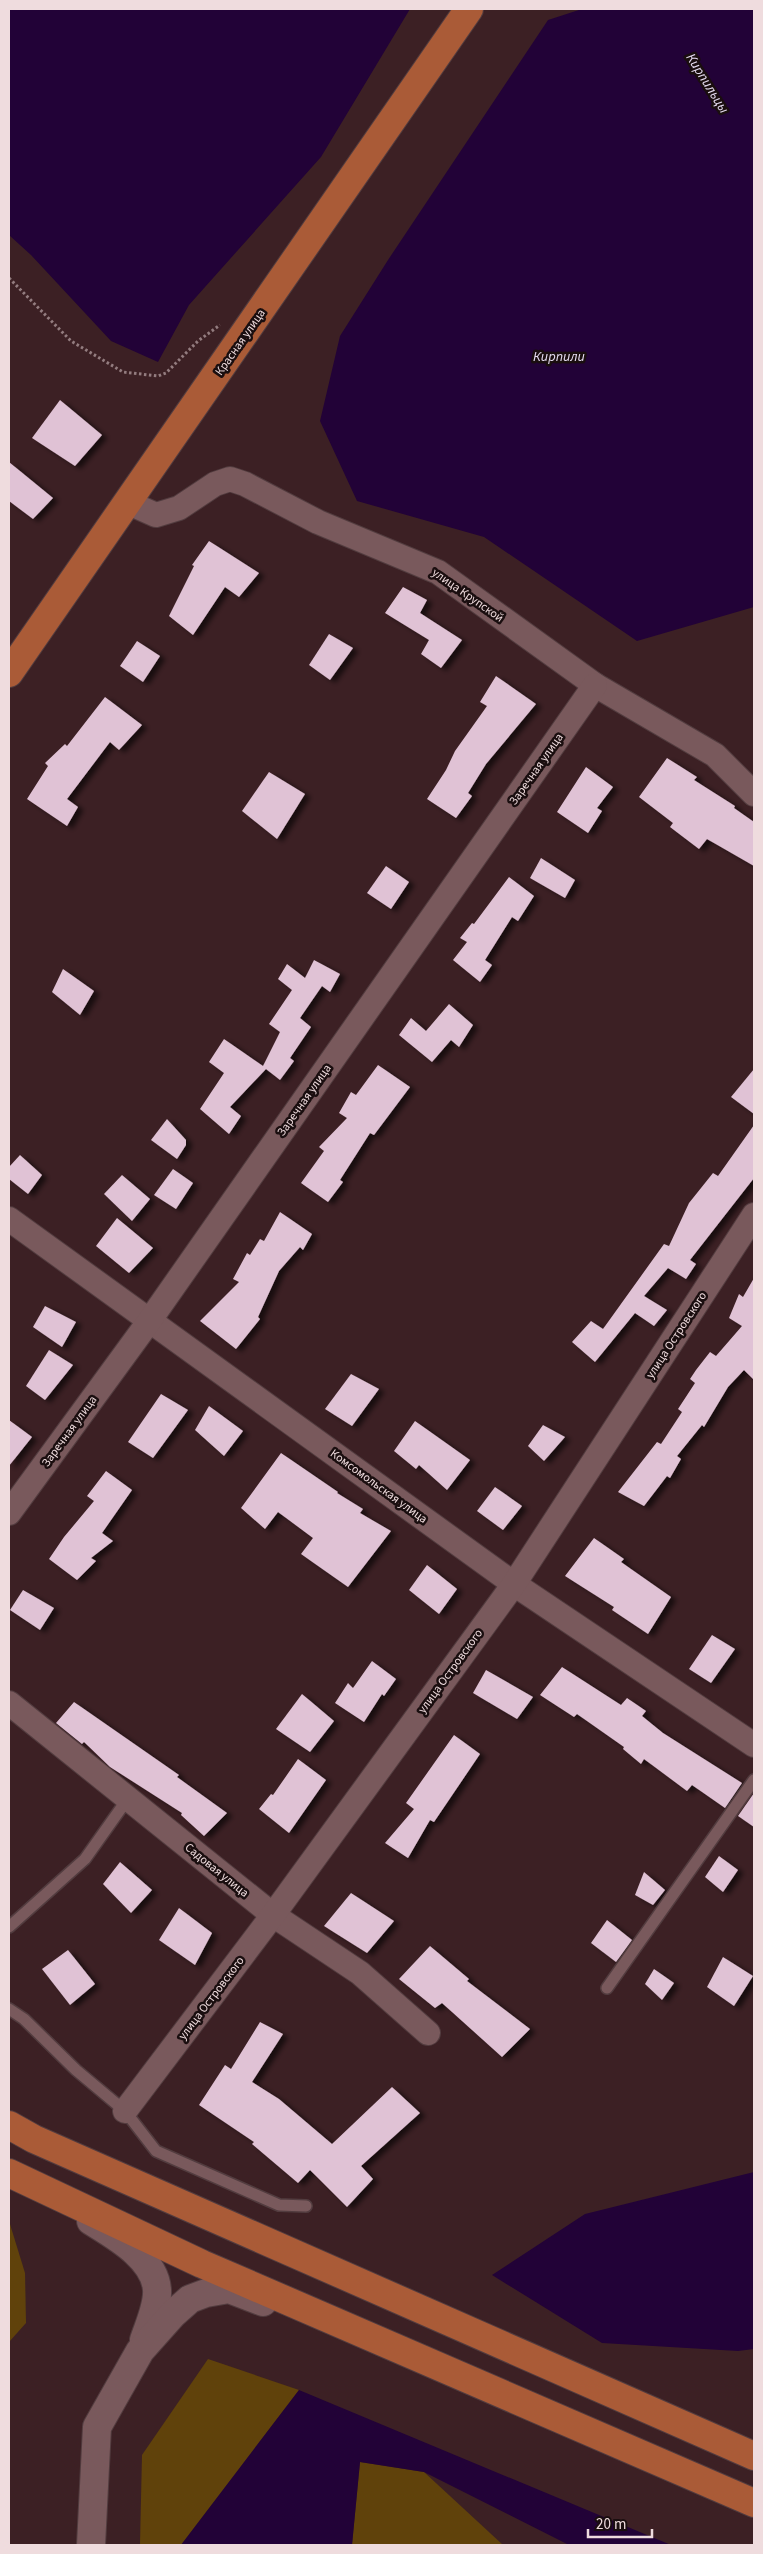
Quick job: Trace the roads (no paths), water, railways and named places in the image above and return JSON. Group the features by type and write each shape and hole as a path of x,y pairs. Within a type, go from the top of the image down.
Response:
{"main road":[{"name":"Красная улица","path":"9,673 469,9"},
{"path":"9,2124 43,2143 754,2456"},
{"path":"9,2173 202,2264 754,2504"},
{"path":"44,2191 119,2239 140,2258 152,2274 157,2290 156,2303 140,2351"},
{"path":"91,2545 97,2427 140,2351 158,2328 190,2299 206,2293 229,2289 330,2329 371,2336"}],"street":[{"name":"улица Крупской","path":"128,503 156,515 179,508 215,484 230,479 245,484 318,522 438,572 594,685 715,754 754,794"},
{"name":"Заречная улица","path":"9,1513 150,1320 594,685"},
{"name":"улица Островского","path":"125,2111 273,1915 514,1584 754,1216"},
{"name":"Комсомольская улица","path":"9,1219 514,1584 754,1744"},
{"name":"Садовая улица","path":"9,1703 129,1797 273,1915 360,1973 428,2032"}],"lane":[{"path":"607,1988 754,1780"},
{"path":"9,1927 85,1858 129,1797"},
{"path":"9,2009 24,2019 76,2070 125,2111 156,2151 279,2205 306,2206"}],"water":[{"path":"9,9 410,9 321,157 189,305 158,362 111,341 31,255 9,235"},
{"name":"Кирпили","path":"582,9 754,9 754,607 637,641 484,537 357,501 320,421 340,336 388,260 548,20"},
{"path":"754,2172 754,2349 738,2351 602,2343 492,2275 585,2214"},
{"path":"299,2390 671,2545 569,2545 424,2472 360,2462 352,2545 181,2545"}],"water label":[{"name":"Кирпильцы","path":"708,83"}]}
